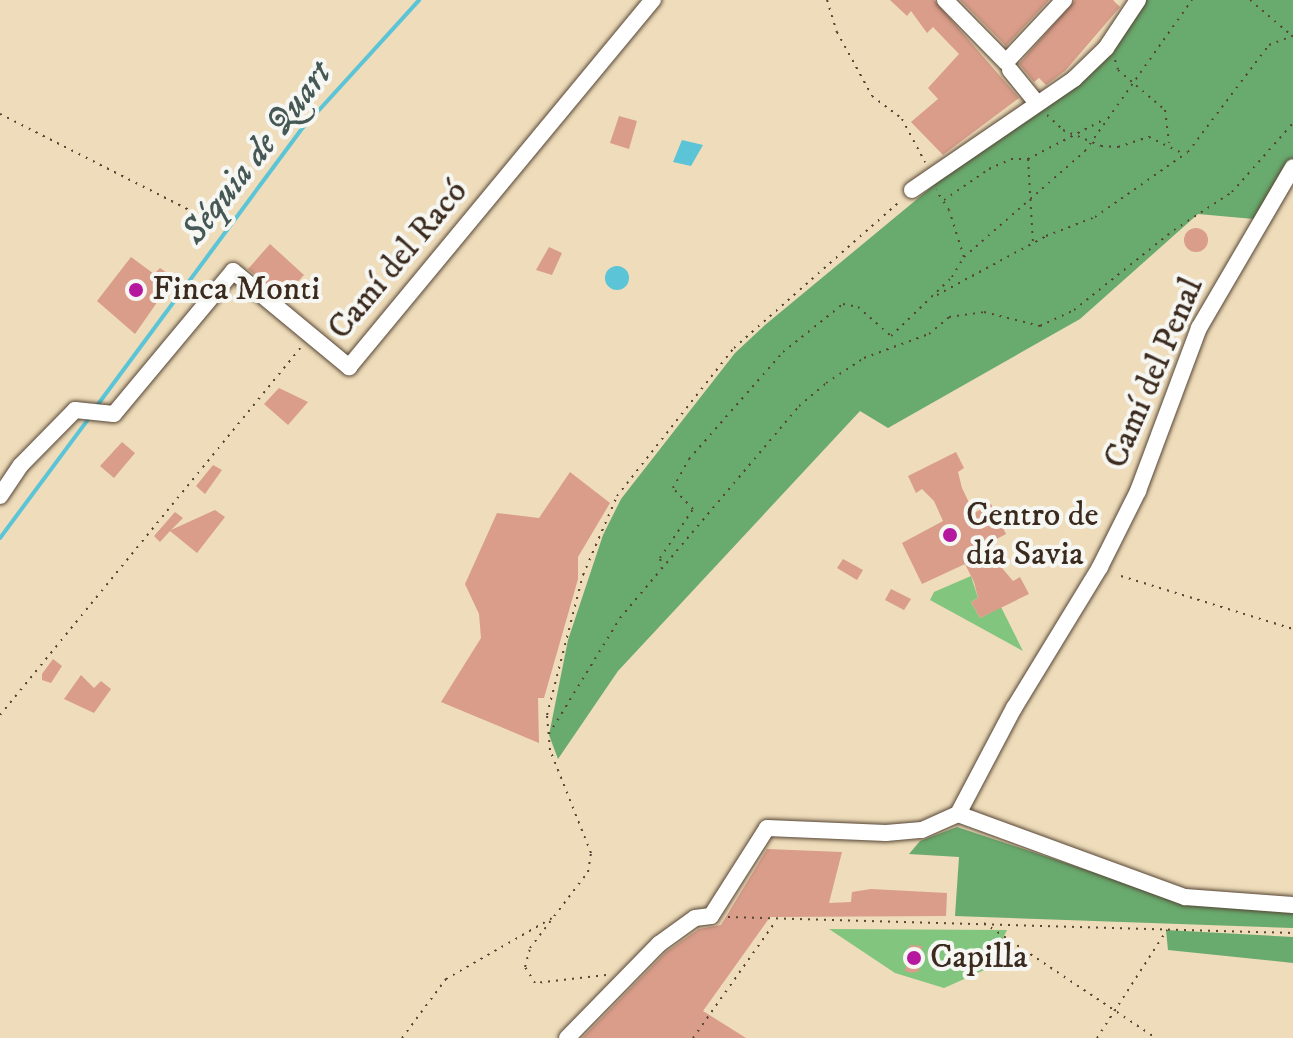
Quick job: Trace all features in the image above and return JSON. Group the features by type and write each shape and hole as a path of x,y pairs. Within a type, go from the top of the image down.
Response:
{"street":[{"name":"Camí del Racó","path":"0,496 21,465 75,410 114,414 233,271 349,367 653,0"},
{"path":"1008,66 1064,0"},
{"path":"912,190 1036,102 1074,79 1106,48 1138,0"},
{"path":"954,3 1036,102"},
{"name":"Camí del Penal","path":"958,814 1014,708 1100,567 1138,491 1199,328 1293,167"},
{"path":"567,1038 631,971 695,918 711,916 767,828 898,832 922,830 958,814 1185,897 1293,905"}],"path":[{"path":"827,0 837,32 872,96 902,119 923,155 929,178 943,201 964,257"},
{"path":"662,570 660,558 693,509 673,488 683,469 783,352 843,304 858,307 891,336 936,295 964,257 1090,142 1192,0"},
{"path":"936,295 1033,243 1095,217 1184,154 1269,45 1293,36 1250,0"},
{"path":"1106,48 1118,70 1165,110 1169,144"},
{"path":"1036,102 1074,136 1090,142 1118,147 1149,137 1169,144 1184,154"},
{"path":"0,114 197,214"},
{"path":"943,201 989,169 1011,159 1028,159 1104,119"},
{"path":"549,735 620,618 799,406 826,383 864,358 929,334 949,317 984,312 1040,326 1074,310 1174,230 1232,192 1293,123"},
{"path":"1028,159 1033,243"},
{"path":"631,971 535,983 525,967 530,948 588,872 591,853 567,798 549,735 554,675 583,575 617,496 734,348 912,190"},
{"path":"0,715 310,336"},
{"path":"1121,576 1293,629"},
{"path":"402,1038 446,979 556,915"},
{"path":"711,916 776,921 982,922 1293,933"},
{"path":"693,1038 776,921"},
{"path":"982,922 1156,1038"},
{"path":"1097,1038 1168,929"}],"green space":[{"path":"1146,0 1293,0 1293,163 1254,219 1198,214 1080,319 888,428 860,411 618,671 558,759 549,735 568,640 603,535 621,499 735,353 1026,109 1077,83 1112,54"},
{"path":"971,576 978,598 971,602 980,618 1001,607 1023,651 930,600 934,592"},
{"path":"957,827 1177,900 1293,911 1293,928 955,916 959,857 909,854 920,841"},
{"path":"829,929 1007,930 989,968 944,988 895,973"},
{"path":"1166,930 1293,937 1293,963 1168,950"}],"water":[{"path":"682,140 703,145 691,166 673,162"},
{"path":"617,266 626,269 629,278 626,287 617,290 608,287 605,278 608,269"}],"building":[{"path":"890,0 934,0 1019,98 943,155 911,122 938,99 928,88 959,54 933,27 927,33 911,11 907,16"},
{"path":"960,0 1049,0 1006,46"},
{"path":"1075,0 1113,0 1120,7 1065,71 1046,85 1039,78 1034,82 1019,64"},
{"path":"619,116 637,121 629,149 610,143"},
{"path":"1196,228 1205,231 1208,240 1205,249 1196,252 1187,249 1184,240 1187,231"},
{"path":"270,244 304,275 283,298 248,269"},
{"path":"549,247 562,253 552,275 536,270"},
{"name":"Finca Monti","path":"131,257 154,274 160,268 174,278 135,334 97,301"},
{"path":"279,388 308,402 288,425 264,404"},
{"path":"122,442 135,453 114,478 100,466"},
{"path":"956,452 964,468 958,472 962,488 974,513 991,504 1006,534 989,543 1002,568 1013,581 1020,577 1029,594 980,618 971,602 978,598 965,564 922,584 902,543 943,521 934,501 922,489 916,493 908,476"},
{"path":"213,465 222,470 205,494 196,486"},
{"path":"570,472 610,503 578,557 578,579 544,698 538,698 539,743 441,702 481,638 479,614 465,584 497,513 539,518"},
{"path":"215,510 225,517 197,553 170,531 160,542 154,536 175,512 183,518 171,530"},
{"path":"843,559 863,570 857,580 837,568"},
{"path":"891,589 911,599 904,610 885,600"},
{"path":"53,659 62,666 51,683 42,680 42,674"},
{"path":"81,675 94,688 101,681 111,689 94,713 64,699"},
{"path":"767,849 842,852 829,903 851,902 852,892 871,889 947,893 946,916 770,917 703,1011 746,1038 582,1038 666,952 699,929 721,925"},
{"name":"Capilla","path":"910,945 922,946 919,971 912,973 905,971"}],"waterway":[{"name":"Séquia de Quart","path":"96,407 300,131 419,0"},
{"name":"Séquia de Quart","path":"0,538 89,418"}],"place":[{"name":"Finca Monti","path":"136,290"},
{"name":"Centro de día Savia","path":"950,535"},
{"name":"Capilla","path":"914,958"}]}
